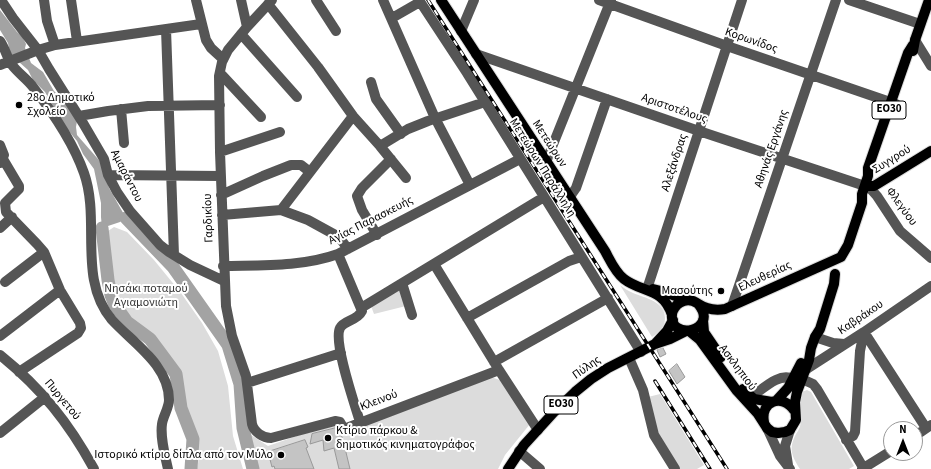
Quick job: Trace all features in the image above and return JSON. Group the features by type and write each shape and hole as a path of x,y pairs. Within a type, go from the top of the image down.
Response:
{"main road":[{"name":"Μετεώρων","path":"441,0 621,277 630,283 655,293 666,303 672,317"},
{"name":"ΕΟ30","path":"766,425 763,417 765,408 784,394 800,376 809,360 815,327 829,283 835,274 841,257 848,245 862,203 868,168 894,103 908,53 914,43 920,24 929,6"},
{"name":"Συγγρού","path":"866,186 874,186 879,184 931,151"},
{"name":"Ελευθερίας","path":"686,300 693,301 713,310 720,310 841,257"},
{"name":"Μετεώρων","path":"647,289 665,292 686,300"},
{"name":"ΕΟ30","path":"655,344 667,331 676,305 686,300"},
{"path":"699,305 703,312 703,320"},
{"path":"672,317 678,327 687,331"},
{"name":"ΕΟ30","path":"641,352 655,344 698,328 703,320"},
{"name":"Ασκληπιού","path":"703,320 703,327 707,336 742,388 751,396 760,400 787,402 794,410"},
{"name":"Ασκληπιού","path":"687,331 700,340 737,391 766,425"},
{"name":"ΕΟ30","path":"790,430 796,420 794,402 804,357 811,348"},
{"name":"Πύλης","path":"508,469 519,451 555,411 583,386 608,368 641,352"},
{"path":"766,425 772,432 778,433 790,430"}],"street":[{"name":"Αμαράντου","path":"1,0 38,50 79,116 104,159 108,175 130,212 160,245 174,255 224,282"},
{"path":"44,0 47,21 55,44"},
{"path":"71,0 77,41"},
{"path":"196,0 204,35 209,46 223,59"},
{"path":"241,0 244,30 297,97"},
{"path":"316,0 336,31"},
{"path":"383,0 435,118 470,185"},
{"path":"461,31 474,0"},
{"name":"Κορωνίδος","path":"599,0 610,2 727,46 894,103"},
{"name":"Αλεξάνδρας","path":"647,289 742,0"},
{"name":"Αθηνάς Εργάνης","path":"732,306 836,0"},
{"path":"850,0 920,24"},
{"path":"392,18 419,1"},
{"name":"Μετεώρων Παράλληλη","path":"419,1 467,73 641,352"},
{"path":"270,2 352,116 380,146 406,178"},
{"name":"Γαρδικίου","path":"270,2 244,30 223,59 220,73 220,152 223,266 228,323 247,383 253,427 265,437 271,438"},
{"path":"546,162 610,2"},
{"path":"5,63 55,44 201,24"},
{"path":"166,29 174,255"},
{"path":"0,41 5,63 33,87 71,143 84,174 90,198 93,278 100,304 112,320 155,363 164,377 169,400 162,427 168,469"},
{"path":"914,43 931,66"},
{"name":"Αριστοτέλους","path":"476,54 699,131 866,186"},
{"path":"220,73 261,117"},
{"path":"371,82 372,90 376,99 400,134"},
{"path":"569,198 576,188 607,99"},
{"path":"380,146 400,134 435,118 485,102"},
{"path":"79,116 148,106 220,105"},
{"path":"121,109 124,143"},
{"path":"281,210 352,116"},
{"path":"220,152 280,132"},
{"path":"0,145 4,155 2,161 19,186 19,189 5,203 6,212 44,252 60,290 80,323 81,328 78,333 19,372"},
{"path":"377,235 362,210 357,196 362,188 391,159"},
{"name":"Αγίας Παρασκευής","path":"223,266 304,263 324,259 338,254 377,235 520,159"},
{"path":"221,195 293,164 301,165 310,172"},
{"path":"108,175 221,176"},
{"name":"Φλεγύου","path":"866,186 877,196 900,231 931,258"},
{"path":"361,308 544,197"},
{"path":"222,215 281,210 308,220 339,237 348,248"},
{"path":"0,228 12,217"},
{"path":"5,282 44,252"},
{"path":"338,254 362,312 357,318 346,323 340,328 338,336 340,353 360,422"},
{"path":"467,318 576,258 581,257"},
{"path":"434,264 496,366 538,430"},
{"path":"402,283 412,315"},
{"name":"Καβράκου","path":"800,376 844,344 931,286"},
{"path":"0,336 60,290"},
{"name":"Κλεινού","path":"271,438 335,421 340,422 344,429 496,366 608,298"},
{"path":"864,332 929,427"},
{"path":"846,440 853,436 855,432 860,351 864,332"},
{"path":"814,337 832,343 844,344"},
{"path":"247,383 340,353"},
{"name":"Πυργετού","path":"0,355 45,397 67,424 94,469"},
{"path":"629,358 643,390 654,435 675,469"},
{"path":"751,396 778,378 800,376 813,384 817,389 863,469 883,456"},
{"path":"0,433 45,397"},
{"path":"766,425 780,456 790,469"},
{"path":"790,430 785,446 790,469"},
{"path":"519,451 540,469"}],"green space":[{"name":"Νησάκι ποταμού Αγιαμονιώτη","path":"114,227 127,232 154,260 181,293 202,323 218,351 228,386 233,436 243,469 197,469 199,450 197,437 191,418 185,408 184,387 182,381 170,360 159,346 146,332 121,310 115,298 108,270 105,233"},
{"path":"620,285 631,292 654,301 662,308 665,318 663,327 652,337"},
{"path":"401,289 406,306 374,314 371,306"},
{"path":"491,377 500,380 530,424 505,455 498,469 259,469 247,433 268,446 331,424 355,427"},
{"path":"807,390 811,392 854,466 849,469 800,469 795,460 792,452 792,444 801,424 802,392"},
{"path":"660,394 704,465 697,469 680,469 656,429 648,397"}],"shaded area":[{"path":"0,10 17,32 22,36 26,44 25,48 31,63 43,72 54,91 67,104 77,121 77,135 105,167 109,188 126,218 120,222 102,228 101,203 94,169 83,154 77,141 63,124 45,92 33,80 28,70 10,53 8,43 0,30"}],"building":[{"path":"663,348 666,354 660,357 657,350"},
{"path":"677,364 685,377 677,384 669,371"},
{"path":"336,428 341,434 350,469 339,469 334,448 324,451 323,440 310,444 312,434"},
{"path":"305,440 308,447 306,448 314,469 275,469 274,466 272,467 268,452"}],"waterway":[{"path":"126,218 173,267 228,345 240,384 243,428 253,469"},
{"path":"102,228 108,280 115,305 127,322 150,339 176,374 181,408 193,439 191,469"}],"railway":[{"path":"428,0 727,469"},
{"path":"655,381 710,469"}],"place":[{"name":"28ο Δημοτικό Σχολείο","path":"19,105"},
{"name":"Μασούτης","path":"721,291"},
{"name":"Κτίριο πάρκου & δημοτικός κινηματογράφος","path":"328,438"},
{"name":"Ιστορικό κτίριο δίπλα από τον Μύλο","path":"281,455"}]}
